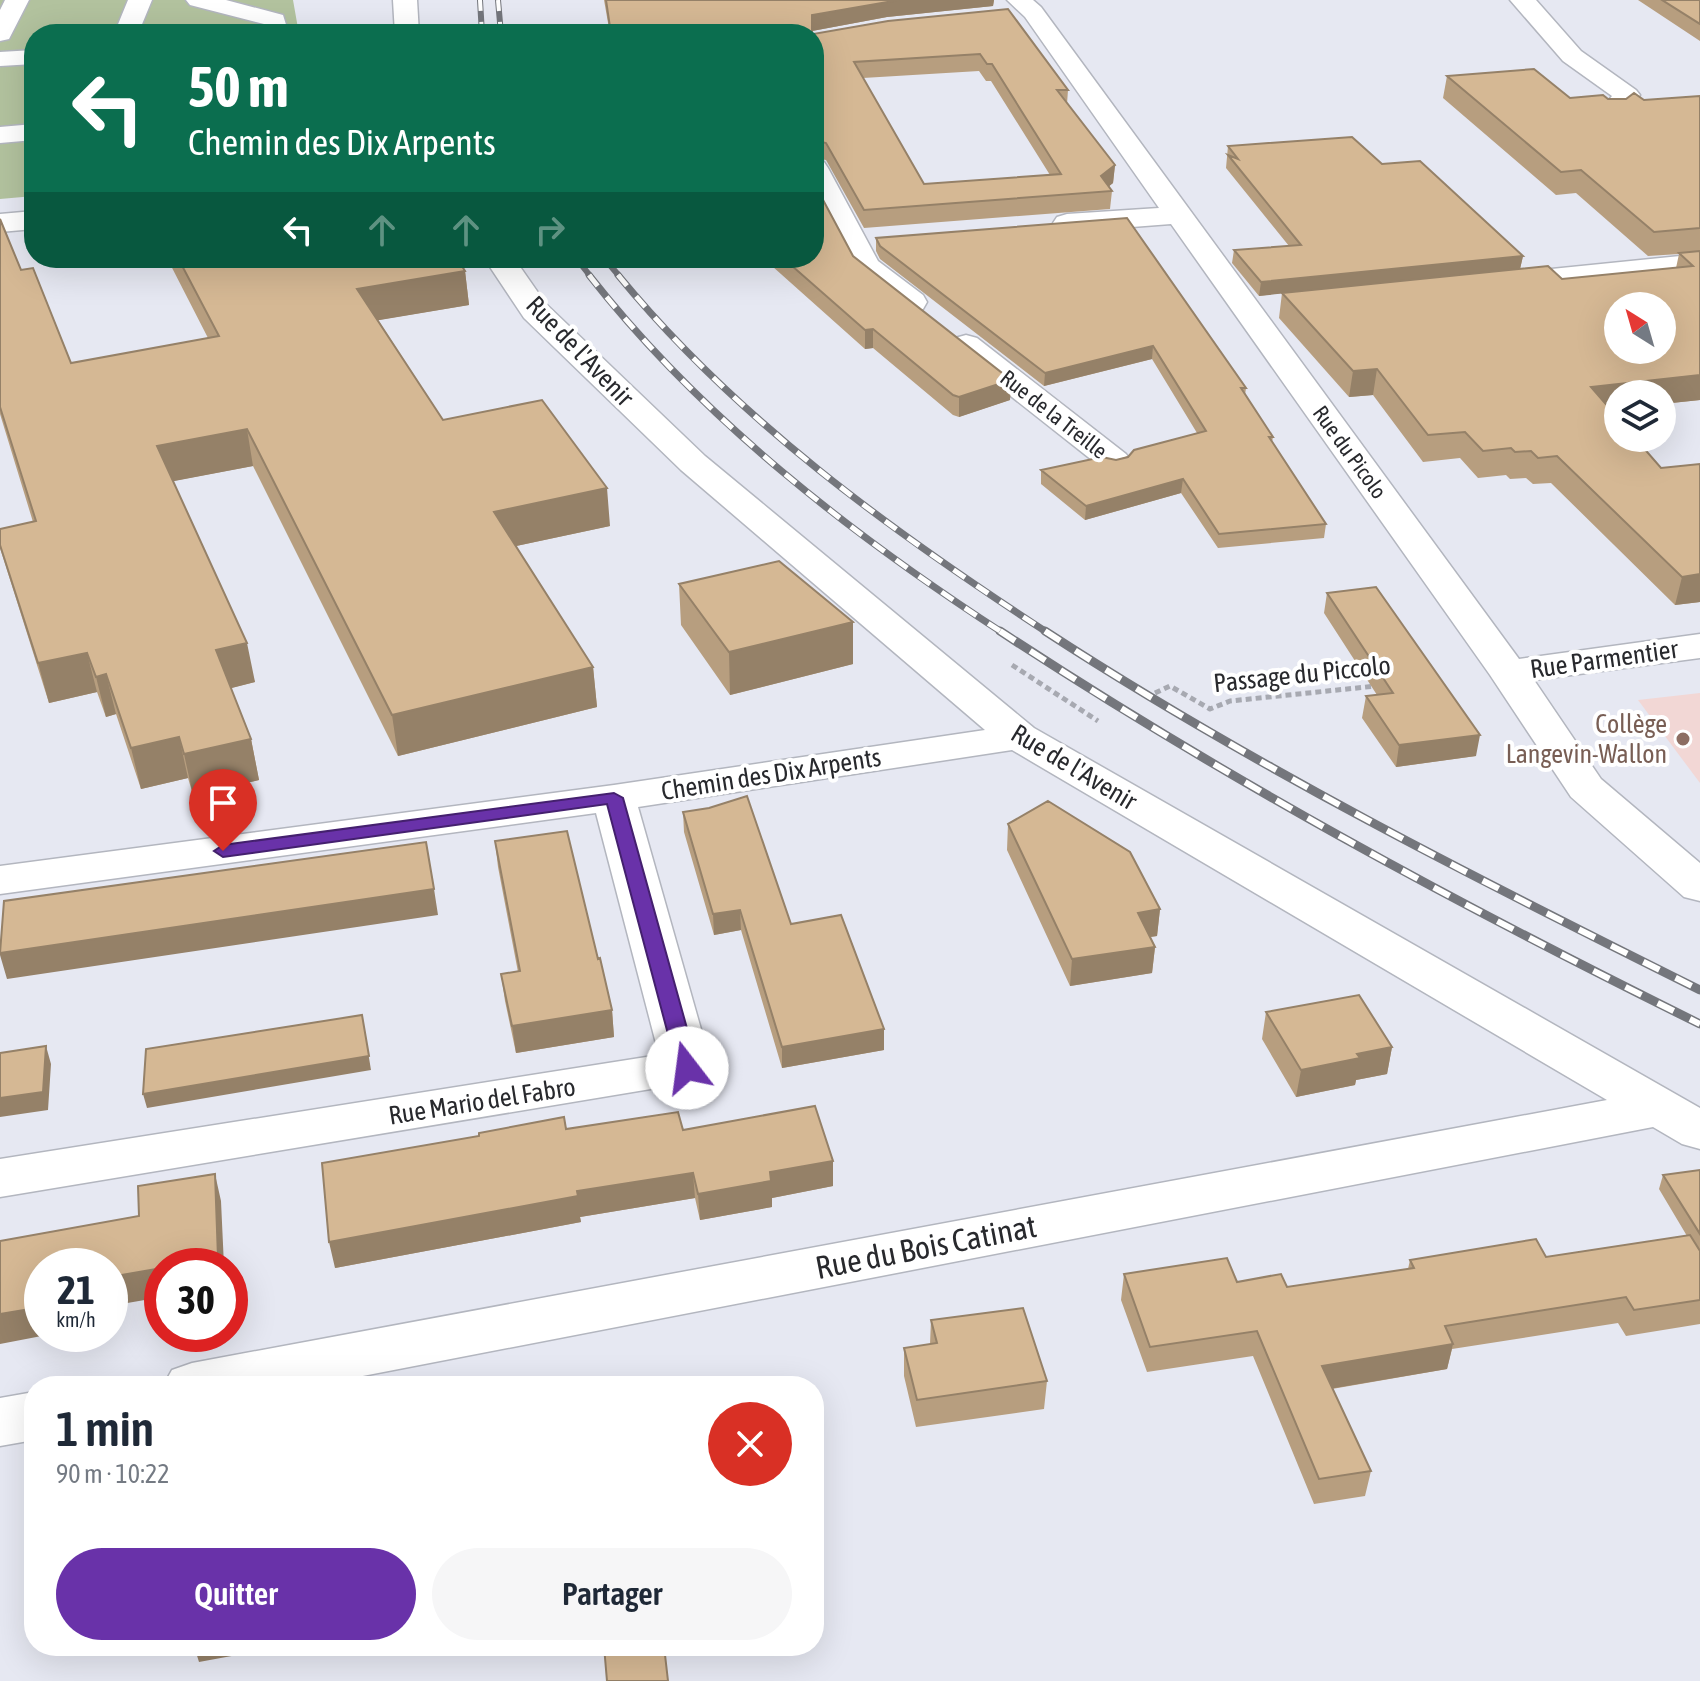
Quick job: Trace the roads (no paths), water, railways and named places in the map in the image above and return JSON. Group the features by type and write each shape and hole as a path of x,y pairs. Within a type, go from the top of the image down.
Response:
{"street":[{"path":"0,34 17,0"},
{"path":"130,24 140,0"},
{"path":"198,0 275,20 276,24"},
{"path":"405,0 406,24"},
{"path":"1522,0 1540,16 1572,56 1627,95 1612,112"},
{"name":"Rue du Picolo","path":"1019,9 1176,215 1261,308 1586,788 1700,887"},
{"path":"0,59 24,58"},
{"path":"0,135 24,133"},
{"name":"Rue de la Treille","path":"824,182 867,240 866,266 1114,461"},
{"path":"1037,226 1176,215"},
{"path":"0,223 24,221"},
{"path":"1479,286 1700,263"},
{"name":"Rue de l'Avenir","path":"506,268 535,311 693,463 1019,737 1680,1120"},
{"name":"Rue Parmentier","path":"1508,672 1700,646"},
{"name":"Chemin des Dix Arpents","path":"0,880 614,798 1019,737"},
{"name":"Rue Mario del Fabro","path":"0,1178 687,1068 614,798"},
{"name":"Rue du Bois Catinat","path":"248,1376 1680,1120"},
{"path":"0,1422 24,1418"}],"railway":[{"path":"480,0 481,24"},
{"path":"498,0 500,24"},
{"path":"584,268 591,277"},
{"path":"612,268 620,277"},
{"path":"589,275 680,377 781,471 890,556 1000,631"},
{"path":"618,275 664,328 765,425 875,514 1048,633"},
{"path":"1000,631 1170,738 1344,838 1700,1024"},
{"path":"1045,631 1204,729 1367,820 1700,990"}],"place":[{"name":"Collège Langevin-Wallon","path":"1683,739"}]}
